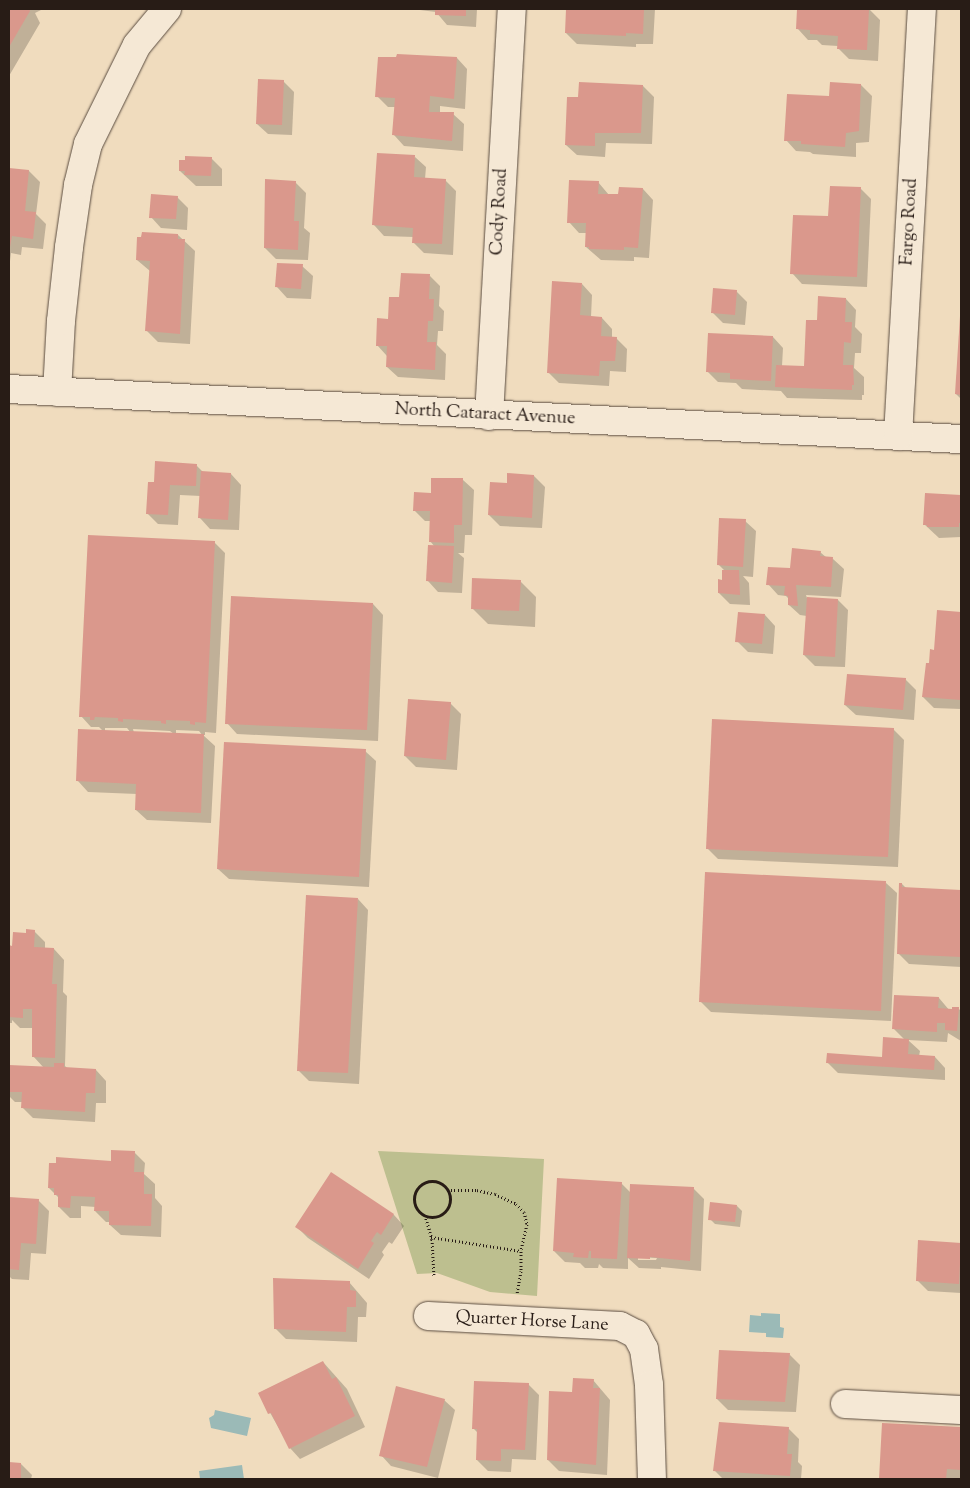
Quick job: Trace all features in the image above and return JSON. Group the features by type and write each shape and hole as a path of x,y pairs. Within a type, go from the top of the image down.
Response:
{"street":[{"path":"57,392 69,247 78,185 88,144 137,45 167,9"},
{"name":"Cody Road","path":"489,416 512,9"},
{"name":"Fargo Road","path":"898,436 922,9"},
{"name":"North Cataract Avenue","path":"9,389 489,416 961,439"},
{"name":"Quarter Horse Lane","path":"428,1316 620,1326 636,1334 644,1349 649,1385 652,1479"},
{"path":"845,1404 961,1410"}],"path":[{"path":"447,1190 449,1202 443,1213 431,1217 425,1215 420,1212 414,1202 419,1186 428,1181 434,1181 447,1190 477,1190 496,1194 516,1204 524,1212 527,1224 521,1251 521,1271 516,1299"},
{"path":"425,1215 431,1237 434,1276"},
{"path":"431,1237 521,1251"}],"green space":[{"path":"378,1151 544,1159 537,1296 490,1292 437,1273 417,1274"}],"water":[{"path":"761,1313 780,1314 780,1327 784,1328 783,1338 766,1337 766,1333 749,1332 750,1315 761,1316"},
{"path":"215,1410 251,1418 247,1436 211,1428 209,1418 214,1415"},
{"path":"242,1465 244,1479 200,1479 199,1471"}],"building":[{"path":"9,9 29,9 30,11 9,47"},
{"path":"435,9 466,9 466,16 435,15"},
{"path":"566,9 644,9 643,34 626,33 626,36 565,33"},
{"path":"797,9 869,9 867,50 837,49 838,36 810,34 810,30 796,29"},
{"path":"397,54 457,57 454,99 430,96 429,112 454,112 452,141 392,135 395,98 375,97 378,57 396,57"},
{"path":"258,79 284,80 282,125 256,124"},
{"path":"579,82 643,85 641,133 595,133 595,146 565,145 567,97 578,97"},
{"path":"830,82 861,84 859,131 846,133 845,147 801,144 801,141 784,141 787,94 829,96"},
{"path":"377,153 415,155 414,177 446,179 442,244 412,243 413,228 372,225"},
{"path":"185,156 212,157 211,176 184,175 185,171 179,171 179,160 185,160"},
{"path":"9,168 29,170 25,211 36,212 33,239 12,236 10,247"},
{"path":"265,179 296,181 294,221 299,221 298,250 264,248"},
{"path":"569,180 599,181 598,194 618,194 619,187 643,188 638,248 624,247 624,250 589,249 589,247 585,247 586,223 567,223"},
{"path":"830,186 861,187 857,277 790,274 793,215 828,216"},
{"path":"151,194 178,196 176,219 149,218"},
{"path":"142,232 178,234 178,239 185,239 180,334 145,331 150,261 136,260 137,237 141,237"},
{"path":"277,263 303,264 301,289 275,287"},
{"path":"401,273 430,274 429,299 434,299 433,321 428,321 427,342 436,342 435,370 386,367 387,346 376,346 377,318 388,319 389,297 399,297"},
{"path":"552,281 582,283 580,315 602,317 601,336 617,337 615,361 600,361 599,376 547,373"},
{"path":"713,288 737,290 735,315 711,313"},
{"path":"818,296 846,298 845,322 852,322 851,343 844,342 843,365 853,365 854,385 852,385 852,390 775,387 776,365 804,366 806,320 817,320"},
{"path":"961,316 961,395 955,394"},
{"path":"708,333 773,336 771,381 730,379 730,373 706,372"},
{"path":"155,461 197,464 196,486 170,485 168,515 146,514 148,482 154,482"},
{"path":"201,471 231,473 228,520 198,518"},
{"path":"507,473 534,475 532,518 488,515 490,482 507,483"},
{"path":"431,478 463,478 462,525 454,525 454,543 429,542 430,511 413,511 414,492 431,493"},
{"path":"925,493 961,495 961,523 959,523 959,527 927,527 927,525 923,525"},
{"path":"719,518 746,519 743,567 717,565"},
{"path":"88,535 215,541 206,723 195,722 195,725 190,724 190,721 166,720 166,724 161,723 161,721 123,719 123,722 118,721 118,718 95,717 94,720 90,720 90,717 79,717"},
{"path":"428,545 454,546 452,583 426,581"},
{"path":"792,548 821,551 820,556 833,557 831,587 796,585 798,606 788,605 788,596 784,595 785,586 766,585 768,567 790,568"},
{"path":"722,570 739,570 740,595 718,593 718,579 722,580"},
{"path":"472,578 521,580 519,611 471,609"},
{"path":"231,596 373,603 367,730 225,724"},
{"path":"807,597 838,599 835,657 803,655"},
{"path":"937,610 961,612 961,700 922,697 926,663 929,663 930,649 934,650"},
{"path":"738,612 765,614 762,644 735,642"},
{"path":"847,674 906,678 903,710 844,705"},
{"path":"408,699 451,702 446,760 404,756"},
{"path":"712,719 894,728 888,857 706,849"},
{"path":"78,729 204,734 201,813 135,810 136,784 76,781"},
{"path":"224,742 366,749 359,877 217,869"},
{"path":"705,872 886,881 881,1011 699,1002"},
{"path":"899,883 902,883 902,887 961,890 961,957 897,954"},
{"path":"306,895 358,898 348,1073 297,1071"},
{"path":"26,929 35,930 34,947 54,948 52,984 57,984 55,1058 32,1057 32,1009 23,1009 23,1018 9,1017 9,945 12,946 13,932 26,933"},
{"path":"894,995 939,997 938,1008 952,1009 952,1007 959,1007 957,1031 945,1030 945,1023 937,1023 937,1032 892,1029"},
{"path":"883,1037 909,1039 908,1054 935,1056 934,1070 826,1063 827,1053 882,1057"},
{"path":"54,1063 64,1063 64,1067 96,1069 95,1093 86,1093 85,1112 21,1108 22,1092 9,1092 9,1065 54,1067"},
{"path":"111,1150 135,1151 134,1172 144,1172 144,1194 152,1194 151,1226 109,1225 109,1211 94,1211 95,1197 71,1196 70,1208 58,1207 58,1195 54,1195 54,1188 48,1188 49,1163 56,1163 56,1157 111,1161"},
{"path":"331,1172 394,1214 381,1235 377,1232 371,1241 374,1243 358,1269 295,1227"},
{"path":"557,1178 622,1182 617,1259 591,1258 591,1251 589,1251 588,1258 573,1257 574,1253 553,1251"},
{"path":"630,1184 694,1187 690,1261 650,1257 650,1259 627,1258"},
{"path":"9,1197 39,1199 36,1244 21,1243 19,1270 9,1269"},
{"path":"710,1202 737,1205 735,1222 708,1220"},
{"path":"918,1240 961,1243 959,1284 916,1281"},
{"path":"273,1278 350,1281 350,1290 356,1291 356,1307 347,1307 346,1332 274,1329"},
{"path":"719,1350 790,1353 785,1402 716,1399"},
{"path":"323,1361 332,1379 336,1377 355,1416 289,1449 271,1413 268,1414 258,1393"},
{"path":"573,1378 594,1379 593,1388 600,1388 596,1465 547,1460 549,1391 572,1392"},
{"path":"474,1381 529,1383 525,1450 501,1449 501,1461 476,1460 477,1429 472,1429"},
{"path":"396,1386 445,1399 427,1467 379,1456"},
{"path":"719,1422 789,1427 787,1454 792,1454 790,1476 713,1471"},
{"path":"882,1423 961,1427 961,1470 947,1469 946,1479 879,1479"},
{"path":"9,1462 21,1463 21,1479 9,1479"}]}
